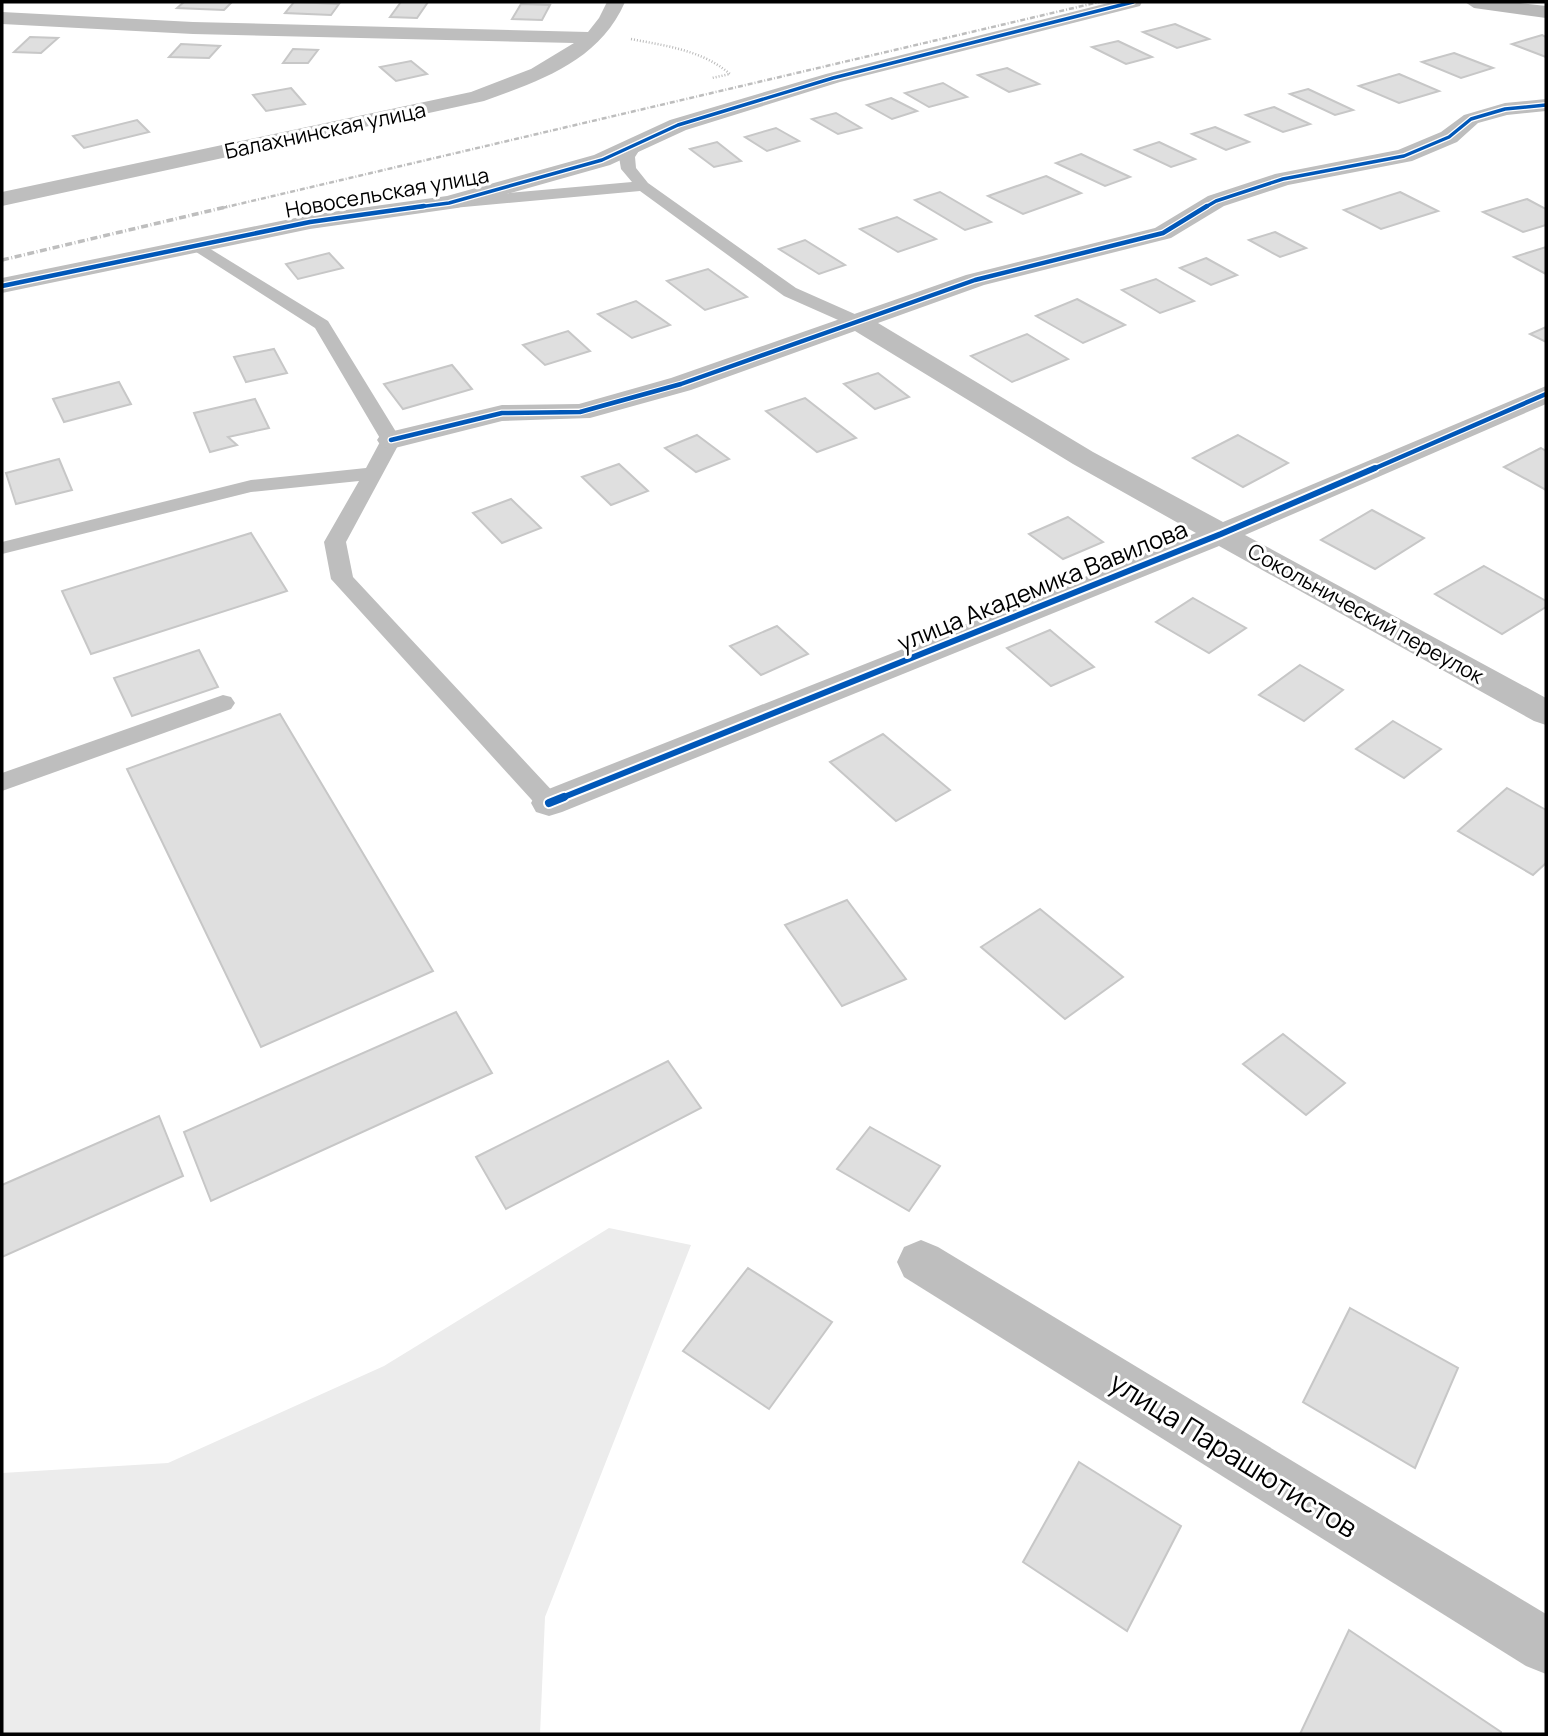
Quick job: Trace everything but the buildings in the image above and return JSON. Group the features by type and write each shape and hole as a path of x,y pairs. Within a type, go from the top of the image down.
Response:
{"main road":[{"path":"1474,2 1546,12"}],"street":[{"path":"2,18 193,28 598,34 612,17 617,2"},
{"name":"Новосельская улица","path":"2,286 310,222 449,203 589,164 678,125 833,78 1133,2"},
{"name":"Балахнинская улица","path":"2,199 477,97 524,80 598,34"},
{"path":"391,440 502,413 580,412 681,384 860,323 975,280 1163,233 1216,201 1283,179 1404,156 1449,137 1471,119 1505,109 1546,104"},
{"name":"Сокольнический переулок","path":"860,323 1083,458 1546,713"},
{"name":"улица Академика Вавилова","path":"548,803 1221,534 1546,394"},
{"name":"улица Парашютистов","path":"921,1262 1546,1646"}],"lane":[{"path":"637,143 626,157 629,169 643,186 790,292 860,323"},
{"path":"449,203 643,186"},
{"path":"199,247 322,325 391,440 335,542 342,579 548,803"},
{"path":"2,548 251,486 374,473"},
{"path":"2,782 223,703"}],"path":[{"path":"598,34 697,55 724,67 730,74 712,78"}],"shaded area":[{"path":"609,1228 691,1245 545,1617 540,1734 2,1734 2,1473 168,1463 384,1366"}],"railway":[{"path":"222,208 1099,2"},
{"path":"2,260 230,206"}],"cycle path":[{"path":"2,286 310,222 449,203 602,160 678,125 833,78 1133,2"},
{"path":"391,440 502,413 580,412 681,384 975,280 1163,233 1216,201 1283,179 1404,156 1449,137 1471,119 1505,109 1546,105"},
{"path":"549,803 1221,534 1546,394"}]}
